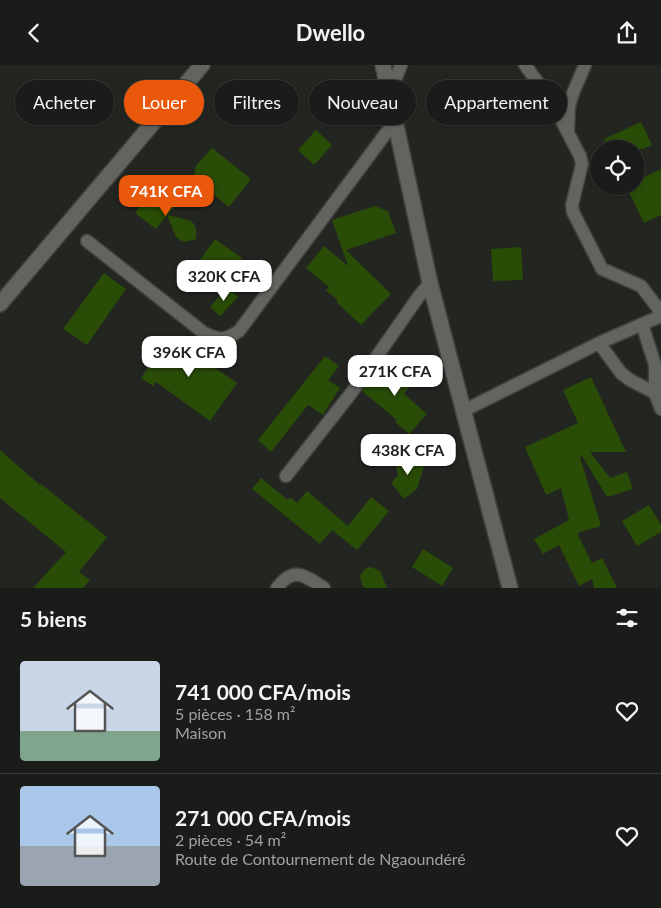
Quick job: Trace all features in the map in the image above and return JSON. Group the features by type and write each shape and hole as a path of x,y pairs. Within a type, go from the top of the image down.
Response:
{"street":[{"path":"0,304 202,65"},
{"path":"384,65 387,80"},
{"path":"395,80 401,65"},
{"path":"525,65 552,102 580,156 582,164 572,205 573,212 602,269 641,286 661,312"},
{"path":"568,131 569,106 586,65"},
{"path":"87,241 204,333 218,339 230,337 240,331 392,125"},
{"path":"396,125 430,283 510,588"},
{"path":"286,476 352,392 430,283"},
{"path":"463,411 599,343 661,316"},
{"path":"642,324 656,365 655,393 661,409"},
{"path":"599,343 621,373 655,393"},
{"path":"277,588 284,579 292,574 302,575 324,588"}],"building":[{"path":"641,122 652,145 645,148 645,140 604,139"},
{"path":"316,130 332,145 314,165 298,150"},
{"path":"212,148 251,179 229,207 214,195 212,189 194,176 196,166"},
{"path":"661,169 661,215 644,223 630,195 645,195 645,177"},
{"path":"152,191 174,207 168,215 191,221 194,224 196,239 185,242 176,237 167,215 156,229 135,213"},
{"path":"375,206 388,211 396,233 346,250 391,294 361,325 336,302 338,300 326,291 329,287 306,268 324,246 348,266 332,220"},
{"path":"215,239 242,258 227,279 200,260"},
{"path":"521,247 523,280 493,281 491,249"},
{"path":"104,273 126,289 87,345 63,329"},
{"path":"227,288 238,297 220,316 210,307"},
{"path":"169,336 237,383 210,421 156,382 153,386 141,378"},
{"path":"325,356 339,366 328,380 340,388 323,415 308,405 271,452 258,440"},
{"path":"392,364 414,381 404,394 427,414 409,434 395,422 397,420 362,391 384,365 388,369"},
{"path":"591,377 626,452 590,452 610,478 627,472 633,489 607,497 582,456 580,457 601,526 577,533 592,563 602,558 617,588 594,588 592,579 579,586 559,545 543,554 534,539 569,520 561,488 546,495 525,447 578,423 563,390"},
{"path":"0,450 40,485 107,537 79,572 90,580 83,588 33,588 66,552 0,498"},
{"path":"408,452 424,466 417,489 404,499 391,483 398,475 396,466"},
{"path":"261,478 288,500 290,497 297,503 307,491 348,526 371,497 389,511 357,550 332,530 320,544 252,489"},
{"path":"649,505 661,525 661,532 637,546 622,521"},
{"path":"423,549 453,568 442,586 412,567"},
{"path":"371,567 380,571 387,588 365,588 362,585 360,576 366,568"}]}
